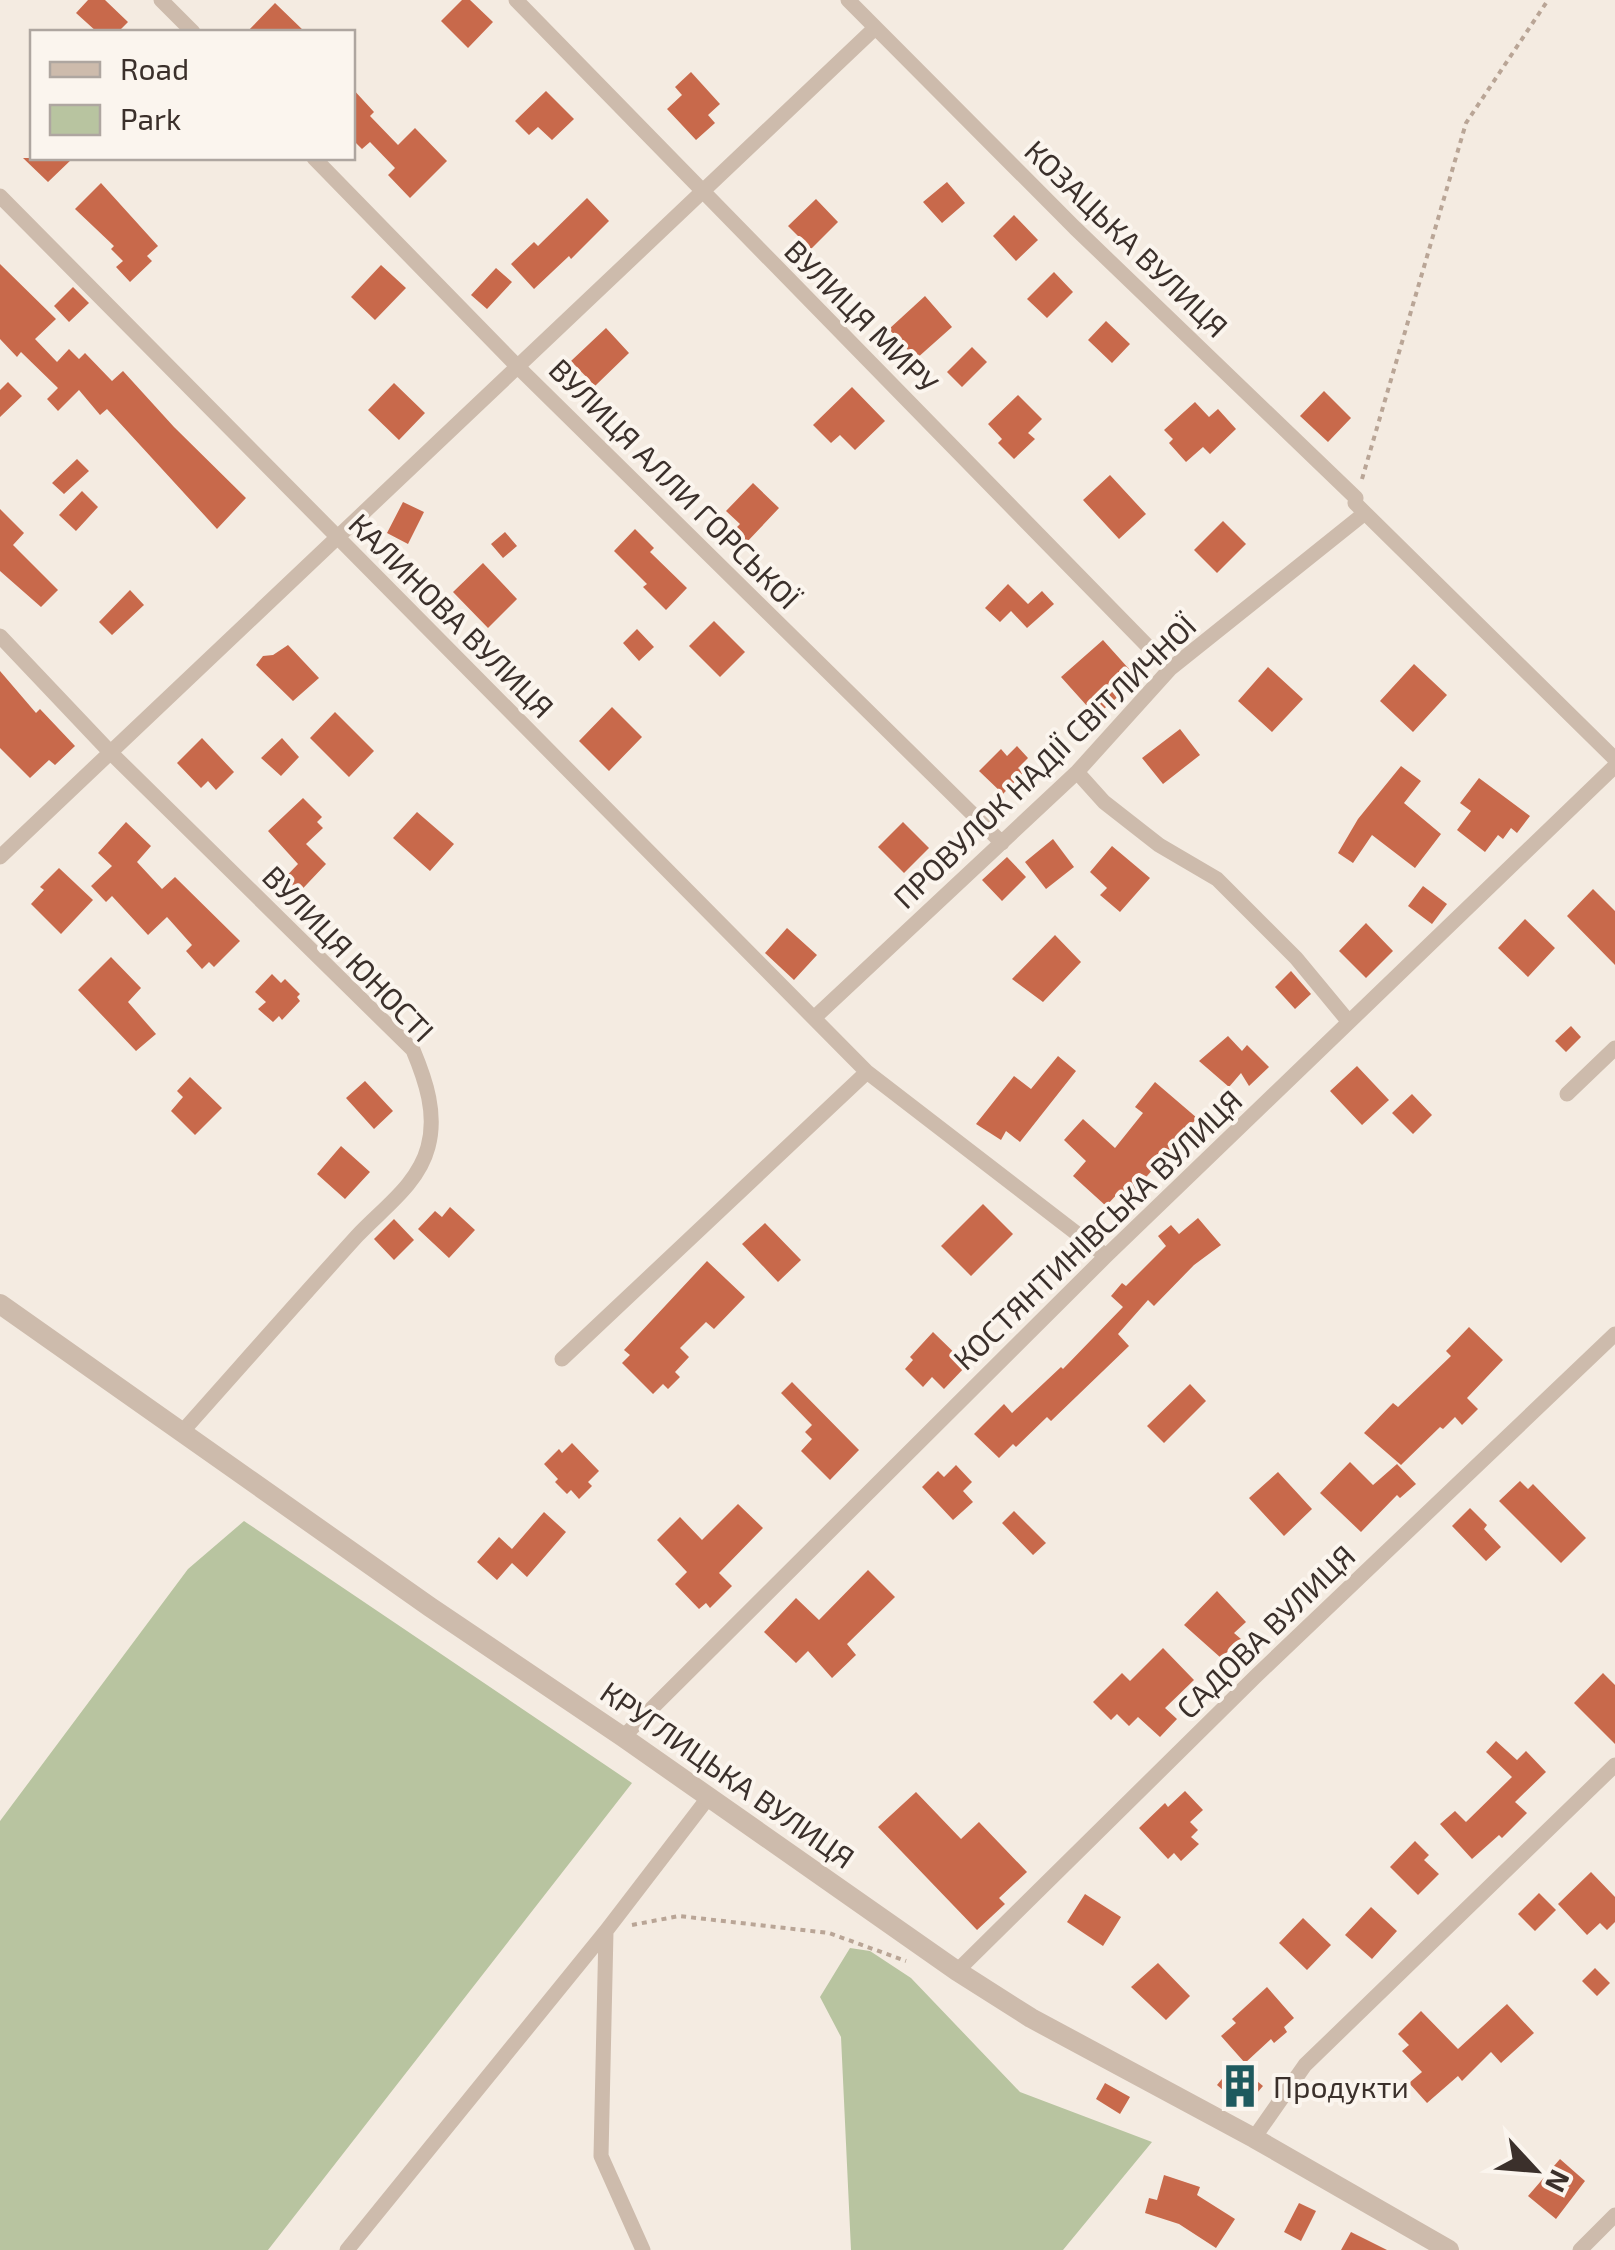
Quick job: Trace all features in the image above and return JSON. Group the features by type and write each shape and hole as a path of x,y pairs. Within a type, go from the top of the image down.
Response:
{"street":[{"path":"161,0 191,30"},
{"name":"ВУЛИЦЯ МИРУ","path":"516,0 1170,669"},
{"name":"КОЗАЦЬКА ВУЛИЦЯ","path":"848,0 1075,228 1356,498 1355,503 1365,514 1615,762"},
{"path":"0,857 334,536 519,368 875,28"},
{"name":"ВУЛИЦЯ АЛЛИ ГОРСЬКОЇ","path":"316,160 519,368 1002,844"},
{"name":"КАЛИНОВА ВУЛИЦЯ","path":"0,196 866,1072 1106,1256"},
{"name":"ПРОВУЛОК НАДІЇ СВІТЛИЧНОЇ","path":"814,1018 1077,772 1170,669 1365,514"},
{"name":"ВУЛИЦЯ ЮНОСТІ","path":"0,636 110,752 413,1050 427,1082 431,1109 428,1147 414,1179 182,1432"},
{"name":"КОСТЯНТИНІВСЬКА ВУЛИЦЯ","path":"623,1737 1106,1256 1615,762"},
{"path":"1077,772 1104,802 1159,845 1217,879 1296,958 1349,1022"},
{"path":"1566,1094 1615,1048"},
{"path":"562,1359 866,1072"},
{"name":"КРУГЛИЦЬКА ВУЛИЦЯ","path":"0,1304 957,1971 1031,2018 1254,2138 1449,2250"},
{"name":"САДОВА ВУЛИЦЯ","path":"957,1971 1256,1676 1615,1334"},
{"path":"1254,2138 1305,2066 1615,1766"},
{"path":"348,2250 606,1931 708,1798"},
{"path":"606,1931 601,2156 643,2250"},
{"path":"1580,2250 1615,2215"}],"path":[{"path":"1356,498 1466,124 1548,0"},
{"path":"606,1931 679,1916 829,1933 918,1966"}],"green space":[{"path":"244,1521 632,1783 268,2250 0,2250 0,1821 188,1569"},
{"path":"850,1948 870,1951 911,1978 1020,2092 1152,2142 1063,2250 851,2250 841,2037 820,1997"}],"building":[{"path":"88,0 105,0 128,22 120,30 95,30 76,13"},
{"path":"462,0 470,0 493,22 468,48 441,21"},
{"path":"275,3 303,30 249,30"},
{"path":"691,72 720,104 708,115 715,123 696,140 667,109 682,95 675,87"},
{"path":"355,91 374,112 370,116 398,145 415,128 447,161 410,198 388,175 395,168 370,142 362,149 355,142"},
{"path":"546,91 574,119 552,140 538,127 529,135 515,121"},
{"path":"23,158 71,160 48,182"},
{"path":"947,182 965,203 942,223 923,202"},
{"path":"101,183 158,246 147,256 152,261 130,282 116,267 123,261 111,249 114,246 75,209"},
{"path":"587,198 609,221 534,289 511,264 534,242 538,246"},
{"path":"816,199 838,222 811,249 788,226"},
{"path":"1014,215 1038,240 1016,261 993,236"},
{"path":"0,264 56,319 35,339 57,362 69,349 79,359 85,353 112,381 123,371 246,498 217,529 107,409 100,415 79,390 58,411 47,399 58,388 21,352 17,357 0,339"},
{"path":"381,265 406,288 375,320 351,297"},
{"path":"496,268 512,282 487,309 471,295"},
{"path":"1054,272 1073,292 1047,318 1027,299"},
{"path":"73,287 89,303 69,322 54,306"},
{"path":"925,296 952,327 916,359 889,329"},
{"path":"1106,321 1130,344 1112,363 1088,340"},
{"path":"606,328 629,353 595,386 571,361"},
{"path":"972,347 987,362 962,387 947,372"},
{"path":"8,382 22,396 0,417 0,390"},
{"path":"394,383 425,413 399,440 368,410"},
{"path":"852,387 885,421 855,450 840,435 831,443 813,425"},
{"path":"1324,391 1351,418 1328,442 1300,416"},
{"path":"1018,395 1042,419 1028,433 1035,439 1014,459 998,443 1002,439 988,424"},
{"path":"1195,402 1209,417 1218,409 1236,429 1210,454 1203,447 1186,462 1169,443 1173,439 1164,430"},
{"path":"77,459 89,471 64,494 52,483"},
{"path":"1110,475 1146,514 1119,539 1083,500"},
{"path":"753,483 779,508 746,543 733,531 740,524 726,511"},
{"path":"82,491 98,507 76,531 59,515"},
{"path":"403,502 424,512 408,544 387,533"},
{"path":"0,509 24,533 13,545 58,590 41,607 0,571"},
{"path":"1223,521 1246,544 1217,573 1194,550"},
{"path":"635,529 654,548 650,552 687,588 666,610 614,551"},
{"path":"505,532 517,546 503,558 491,544"},
{"path":"483,563 517,599 488,628 453,592"},
{"path":"1008,584 1028,604 1042,591 1054,604 1027,628 1011,611 1000,622 985,608"},
{"path":"130,590 144,605 112,635 99,622"},
{"path":"714,621 745,652 720,677 689,646"},
{"path":"637,629 654,647 639,661 623,643"},
{"path":"1103,640 1138,679 1096,716 1061,677"},
{"path":"288,645 319,678 293,701 256,665 263,656 273,655"},
{"path":"1414,664 1447,695 1413,732 1380,701"},
{"path":"1268,667 1303,699 1272,732 1238,701"},
{"path":"0,671 36,713 40,709 75,746 55,765 49,760 30,778 0,748"},
{"path":"612,707 642,737 609,771 579,741"},
{"path":"335,712 374,751 349,777 310,738"},
{"path":"1180,729 1200,755 1163,784 1142,758"},
{"path":"202,738 234,772 216,790 208,781 201,788 177,763"},
{"path":"282,738 299,757 281,776 261,758"},
{"path":"1017,746 1028,758 1018,768 1023,773 1003,794 979,771 1001,749 1007,756"},
{"path":"1401,766 1421,781 1404,803 1441,834 1415,868 1372,835 1353,863 1338,853 1358,819"},
{"path":"1479,778 1530,816 1517,833 1511,828 1503,839 1498,835 1485,852 1457,830 1471,811 1460,803"},
{"path":"303,798 322,817 317,822 323,828 306,844 326,864 291,901 276,887 298,864 268,831"},
{"path":"417,812 454,844 430,871 393,838"},
{"path":"126,822 151,846 137,862 162,889 175,877 240,941 214,967 209,962 202,969 186,951 192,945 167,917 148,935 112,896 106,902 91,886 112,866 98,853"},
{"path":"903,822 929,848 904,873 878,847"},
{"path":"1053,839 1074,867 1046,889 1025,862"},
{"path":"1112,846 1150,878 1120,912 1100,895 1107,888 1090,872"},
{"path":"1007,857 1026,877 1002,901 982,880"},
{"path":"59,868 93,900 61,934 31,904 44,890 40,887"},
{"path":"1423,886 1447,904 1432,924 1408,906"},
{"path":"1593,889 1615,911 1615,965 1567,916"},
{"path":"1525,919 1555,948 1528,977 1498,948"},
{"path":"1366,923 1393,951 1366,978 1339,951"},
{"path":"787,928 817,955 794,980 765,953"},
{"path":"1055,935 1081,962 1043,1002 1012,979"},
{"path":"111,957 141,988 128,1002 156,1034 136,1051 78,990"},
{"path":"1291,971 1311,994 1295,1009 1275,987"},
{"path":"272,974 281,983 285,979 300,994 300,1001 282,1020 279,1016 273,1022 258,1009 266,1002 255,992"},
{"path":"1571,1026 1581,1037 1566,1052 1555,1041"},
{"path":"1228,1036 1242,1051 1247,1045 1269,1067 1249,1086 1241,1073 1229,1087 1199,1061"},
{"path":"1058,1056 1076,1071 1020,1142 1006,1131 1001,1140 976,1124 1014,1076 1031,1089"},
{"path":"1357,1066 1389,1100 1362,1125 1330,1091"},
{"path":"190,1077 222,1108 195,1135 171,1111 183,1097 177,1091"},
{"path":"365,1081 393,1111 374,1129 346,1098"},
{"path":"1155,1082 1197,1118 1129,1197 1121,1190 1106,1206 1073,1176 1086,1161 1064,1140 1083,1119 1115,1148 1143,1113 1135,1107"},
{"path":"1412,1094 1432,1115 1413,1134 1392,1113"},
{"path":"341,1146 370,1172 345,1199 317,1174"},
{"path":"983,1204 1013,1234 971,1276 941,1246"},
{"path":"450,1207 475,1230 449,1258 418,1229 435,1211 442,1217"},
{"path":"1198,1218 1221,1245 1194,1265 1154,1306 1148,1300 1118,1334 1129,1346 1051,1421 1047,1417 999,1458 974,1434 1004,1404 1012,1413 1063,1369 1123,1307 1111,1296 1166,1246 1158,1236 1171,1225 1179,1234"},
{"path":"394,1219 414,1240 394,1260 374,1239"},
{"path":"765,1223 801,1260 778,1282 742,1244"},
{"path":"707,1261 745,1297 714,1329 706,1322 680,1348 689,1357 675,1372 680,1377 668,1389 663,1384 653,1394 622,1363 630,1355 624,1350"},
{"path":"1469,1327 1503,1360 1467,1398 1478,1409 1462,1425 1455,1417 1443,1429 1440,1427 1401,1465 1364,1433 1393,1403 1398,1407 1451,1356 1446,1351"},
{"path":"933,1332 967,1365 944,1389 932,1377 923,1387 905,1369 913,1360 910,1357"},
{"path":"792,1382 859,1450 830,1480 801,1451 812,1439 805,1432 812,1425 781,1393"},
{"path":"1190,1384 1206,1401 1164,1443 1147,1426"},
{"path":"572,1443 599,1471 588,1482 592,1486 579,1499 555,1482 558,1479 544,1464"},
{"path":"1350,1462 1373,1485 1397,1464 1416,1484 1400,1498 1397,1495 1361,1532 1320,1493"},
{"path":"956,1465 972,1482 963,1491 973,1502 953,1520 922,1487 938,1471 944,1477"},
{"path":"1278,1472 1312,1509 1284,1536 1249,1498"},
{"path":"1520,1481 1528,1489 1533,1484 1586,1538 1561,1563 1499,1501"},
{"path":"738,1504 763,1528 719,1573 732,1586 710,1608 706,1603 699,1609 675,1584 687,1572 657,1540 680,1517 702,1540"},
{"path":"1470,1508 1501,1547 1486,1561 1452,1526"},
{"path":"1014,1511 1046,1543 1033,1555 1002,1523"},
{"path":"544,1512 566,1532 527,1577 512,1563 497,1580 477,1562 499,1537 512,1549"},
{"path":"868,1570 895,1597 847,1644 856,1655 832,1678 808,1651 796,1663 764,1632 796,1598 819,1620"},
{"path":"1217,1591 1246,1622 1234,1633 1241,1639 1221,1658 1184,1625"},
{"path":"1163,1648 1194,1680 1165,1708 1177,1719 1160,1737 1138,1717 1129,1726 1117,1714 1111,1720 1093,1702 1122,1673 1130,1681"},
{"path":"1603,1673 1615,1685 1615,1744 1574,1703"},
{"path":"1496,1741 1517,1760 1526,1751 1546,1772 1515,1802 1527,1813 1502,1838 1499,1835 1472,1859 1440,1824 1455,1811 1466,1822 1512,1777 1486,1752"},
{"path":"1185,1791 1203,1810 1190,1822 1198,1830 1191,1837 1199,1844 1181,1861 1174,1853 1168,1859 1139,1828 1165,1803 1168,1807"},
{"path":"916,1792 961,1839 979,1822 1027,1872 999,1898 1005,1904 977,1930 878,1827"},
{"path":"1415,1841 1429,1855 1424,1860 1439,1874 1418,1895 1390,1867"},
{"path":"1591,1872 1615,1897 1615,1922 1607,1930 1600,1923 1587,1935 1558,1904"},
{"path":"1539,1893 1556,1910 1535,1931 1518,1914"},
{"path":"1085,1894 1121,1917 1103,1946 1067,1922"},
{"path":"1371,1907 1397,1931 1372,1959 1345,1935"},
{"path":"1303,1918 1331,1945 1307,1970 1279,1943"},
{"path":"1158,1963 1190,1996 1166,2020 1131,1987"},
{"path":"1595,1968 1610,1983 1597,1996 1582,1981"},
{"path":"1267,1987 1294,2018 1284,2027 1287,2032 1274,2043 1271,2039 1245,2063 1221,2036 1236,2023 1232,2019"},
{"path":"1507,2004 1534,2033 1501,2063 1491,2052 1462,2081 1458,2076 1427,2103 1409,2083 1422,2072 1402,2051 1409,2045 1398,2034 1421,2011 1458,2049"},
{"name":"Продукти","path":"1235,2063 1263,2086 1244,2108 1217,2085"},
{"path":"1105,2083 1130,2097 1120,2114 1096,2099"},
{"path":"1560,2159 1585,2181 1556,2219 1528,2196"},
{"path":"1164,2175 1200,2187 1197,2195 1235,2219 1216,2248 1179,2224 1145,2213 1149,2198 1157,2200"},
{"path":"1299,2203 1316,2211 1301,2241 1284,2232"},
{"path":"1351,2232 1387,2250 1341,2250"}],"place":[{"name":"Продукти","path":"1240,2086"}]}
